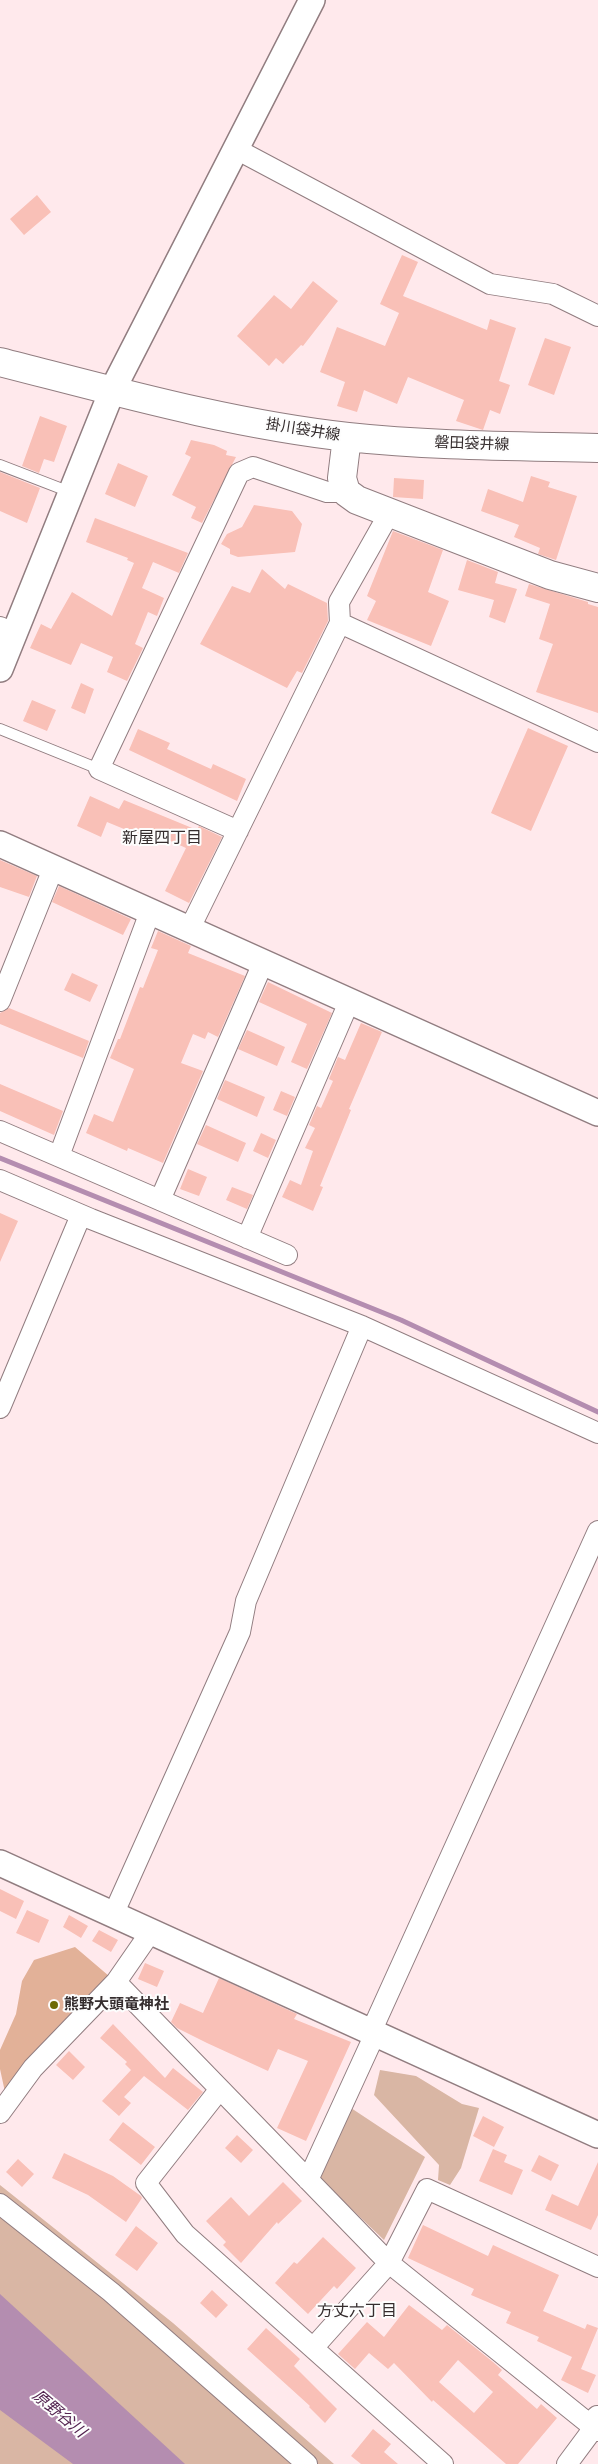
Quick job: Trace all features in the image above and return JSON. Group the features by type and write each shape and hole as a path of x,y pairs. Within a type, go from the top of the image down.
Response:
{"main road":[{"name":"掛川袋井線","path":"0,362 112,391 254,423 347,437 342,478 346,492"},
{"name":"磐田袋井線","path":"347,437 410,442 598,448"},
{"path":"346,492 357,500 550,575 598,588"}],"street":[{"path":"0,669 7,630 70,492 112,391 236,149 306,2"},
{"path":"236,149 490,284 553,294 598,316"},
{"path":"238,831 99,769 239,473 253,467 327,492 346,492"},
{"path":"189,930 340,622 339,602 390,512"},
{"path":"340,622 598,742"},
{"path":"0,844 598,1113"},
{"path":"0,1001 53,869"},
{"path":"59,1156 150,912"},
{"path":"160,1200 263,963"},
{"path":"248,1238 349,1002"},
{"path":"0,1131 287,1255"},
{"path":"0,1180 81,1215 362,1326 598,1433"},
{"path":"0,1408 81,1215"},
{"path":"113,1915 240,1632 246,1601 362,1326"},
{"path":"308,2180 598,1531"},
{"path":"0,1863 150,1933 598,2135"},
{"path":"0,2113 33,2068 116,1982 150,1933"},
{"path":"116,1982 388,2263 596,2425 567,2464"},
{"path":"220,2089 146,2183 185,2234 443,2464"},
{"path":"313,2348 388,2263 426,2189 598,2267"},
{"path":"0,2204 111,2292 307,2464"}],"lane":[{"path":"0,465 70,492"},
{"path":"0,729 99,769"}],"shaded area":[{"path":"75,1947 116,1982 5,2092 0,2069 0,2050 16,2014 22,1981 34,1960"},
{"path":"380,2070 416,2076 462,2104 479,2108 461,2168 450,2185 438,2180 439,2165 374,2095"},
{"path":"351,2108 425,2157 384,2240 320,2179"},
{"path":"0,2185 173,2323 334,2464 0,2464"}],"water":[{"name":"原野谷川","path":"0,2294 185,2464 73,2464 0,2410"}],"building":[{"path":"37,195 51,212 24,235 10,219"},
{"path":"402,255 418,262 403,296 487,330 490,319 516,328 499,381 510,385 500,414 490,410 483,430 456,421 464,400 408,377 397,404 364,390 357,412 337,406 345,382 320,372 337,327 385,346 399,313 380,304"},
{"path":"313,281 338,301 303,346 301,345 283,364 276,358 269,366 237,336 274,295 291,309"},
{"path":"545,338 571,347 554,395 528,385"},
{"path":"40,416 67,426 54,462 44,459 39,473 22,466"},
{"path":"191,440 214,445 227,451 226,455 236,457 202,523 191,518 196,507 172,495 191,457 185,454"},
{"path":"118,463 148,476 135,507 105,494"},
{"path":"0,472 40,488 27,523 0,511"},
{"path":"531,476 550,482 548,487 577,496 556,560 538,554 540,548 514,537 519,525 481,511 488,489 523,502"},
{"path":"394,478 424,480 423,499 393,497"},
{"path":"254,505 292,511 302,524 295,552 238,557 230,554 230,549 221,544 227,534 242,527"},
{"path":"95,518 188,553 179,573 153,562 142,588 164,598 157,616 148,612 135,644 143,648 127,681 107,672 113,657 81,643 71,665 30,648 41,624 51,629 72,592 112,616 134,563 127,560 128,558 86,542"},
{"path":"393,531 443,550 428,592 449,601 431,646 367,620 376,601 367,596"},
{"path":"467,560 498,572 495,583 517,589 505,623 489,617 494,600 458,590"},
{"path":"262,569 285,589 288,584 327,603 328,621 302,673 297,671 287,688 200,644 232,586 250,593"},
{"path":"529,584 588,602 588,604 598,607 598,713 536,692 553,644 539,639 550,604 525,596"},
{"path":"81,683 94,689 85,714 71,708"},
{"path":"32,700 56,710 47,731 23,721"},
{"path":"528,728 568,746 531,831 491,813"},
{"path":"138,729 170,743 167,749 211,769 213,764 246,779 237,801 129,750"},
{"path":"90,796 119,809 124,800 197,830 199,826 222,837 189,903 165,891 186,848 144,829 141,836 107,822 101,837 77,826"},
{"path":"0,860 37,876 29,897 0,887"},
{"path":"59,886 131,919 123,935 52,902"},
{"path":"158,931 191,946 188,953 245,976 218,1037 208,1032 205,1039 193,1034 181,1063 203,1071 163,1163 128,1148 127,1151 86,1133 94,1114 113,1122 134,1069 110,1058 118,1039 120,1039 140,987 143,988 158,950 151,948"},
{"path":"72,973 98,985 90,1002 64,990"},
{"path":"268,982 332,1013 307,1069 291,1062 307,1024 259,1002"},
{"path":"9,1008 89,1041 83,1058 0,1024 0,1013"},
{"path":"361,1023 382,1032 349,1109 351,1110 320,1186 323,1187 313,1211 282,1197 290,1180 301,1185 313,1151 305,1148 315,1128 309,1125 317,1106 321,1108 333,1081 329,1079 338,1057 345,1060"},
{"path":"247,1030 285,1047 277,1066 238,1049"},
{"path":"225,1080 265,1097 257,1117 217,1099"},
{"path":"0,1084 63,1111 54,1135 0,1111"},
{"path":"281,1091 295,1097 287,1116 273,1110"},
{"path":"206,1125 246,1143 238,1162 197,1144"},
{"path":"261,1133 276,1140 268,1158 253,1151"},
{"path":"188,1169 207,1177 199,1196 180,1189"},
{"path":"232,1187 253,1195 247,1209 226,1200"},
{"path":"0,1213 18,1221 0,1262"},
{"path":"0,1889 24,1901 16,1919 0,1911"},
{"path":"27,1910 49,1920 39,1943 16,1933"},
{"path":"69,1915 88,1926 81,1938 63,1927"},
{"path":"99,1930 118,1940 111,1952 92,1941"},
{"path":"145,1963 164,1971 157,1987 138,1979"},
{"path":"219,1978 297,2014 294,2019 351,2042 306,2141 277,2128 308,2061 278,2049 268,2071 177,2028 171,2022 180,2003 203,2013"},
{"path":"113,2024 165,2078 173,2068 203,2092 188,2110 144,2076 124,2097 131,2103 119,2116 102,2101 131,2070 125,2064 127,2062 100,2038"},
{"path":"69,2051 85,2067 73,2080 56,2065"},
{"path":"483,2116 504,2127 494,2147 473,2136"},
{"path":"123,2122 155,2147 141,2165 109,2140"},
{"path":"237,2135 253,2150 241,2163 225,2148"},
{"path":"493,2149 507,2155 504,2162 523,2170 512,2195 479,2181"},
{"path":"64,2153 113,2176 141,2196 142,2198 126,2222 88,2195 52,2178"},
{"path":"539,2155 559,2165 551,2181 531,2171"},
{"path":"18,2159 34,2174 22,2187 6,2172"},
{"path":"598,2162 598,2215 591,2230 545,2210 552,2194 578,2206"},
{"path":"283,2182 302,2201 278,2224 277,2222 241,2263 223,2245 226,2242 206,2221 231,2197 249,2216"},
{"path":"423,2225 488,2256 493,2245 559,2275 543,2311 585,2329 587,2324 598,2328 581,2369 596,2375 588,2393 561,2380 572,2357 537,2341 539,2337 506,2323 511,2312 471,2295 474,2289 408,2258"},
{"path":"136,2226 158,2243 137,2271 115,2255"},
{"path":"323,2237 356,2268 337,2289 334,2286 308,2314 275,2283 294,2262 297,2264"},
{"path":"212,2290 228,2305 216,2318 200,2303"},
{"path":"409,2305 442,2330 447,2325 502,2370 498,2375 537,2409 541,2404 557,2418 518,2464 506,2464 433,2400 432,2402 394,2363 388,2369 369,2353 355,2369 338,2354 367,2322 384,2337","holes":["458,2360 493,2392 474,2413 439,2382"]},
{"path":"266,2328 300,2359 294,2366 337,2409 325,2423 310,2406 247,2349"},
{"path":"373,2429 391,2444 384,2452 398,2464 361,2464 351,2456"}],"waterway":[{"path":"0,1158 401,1320 598,1412"}],"place":[{"name":"熊野大頭竜神社","path":"54,2005"}],"district":[{"name":"新屋四丁目","path":"162,838"},
{"name":"方丈六丁目","path":"357,2311"}]}
